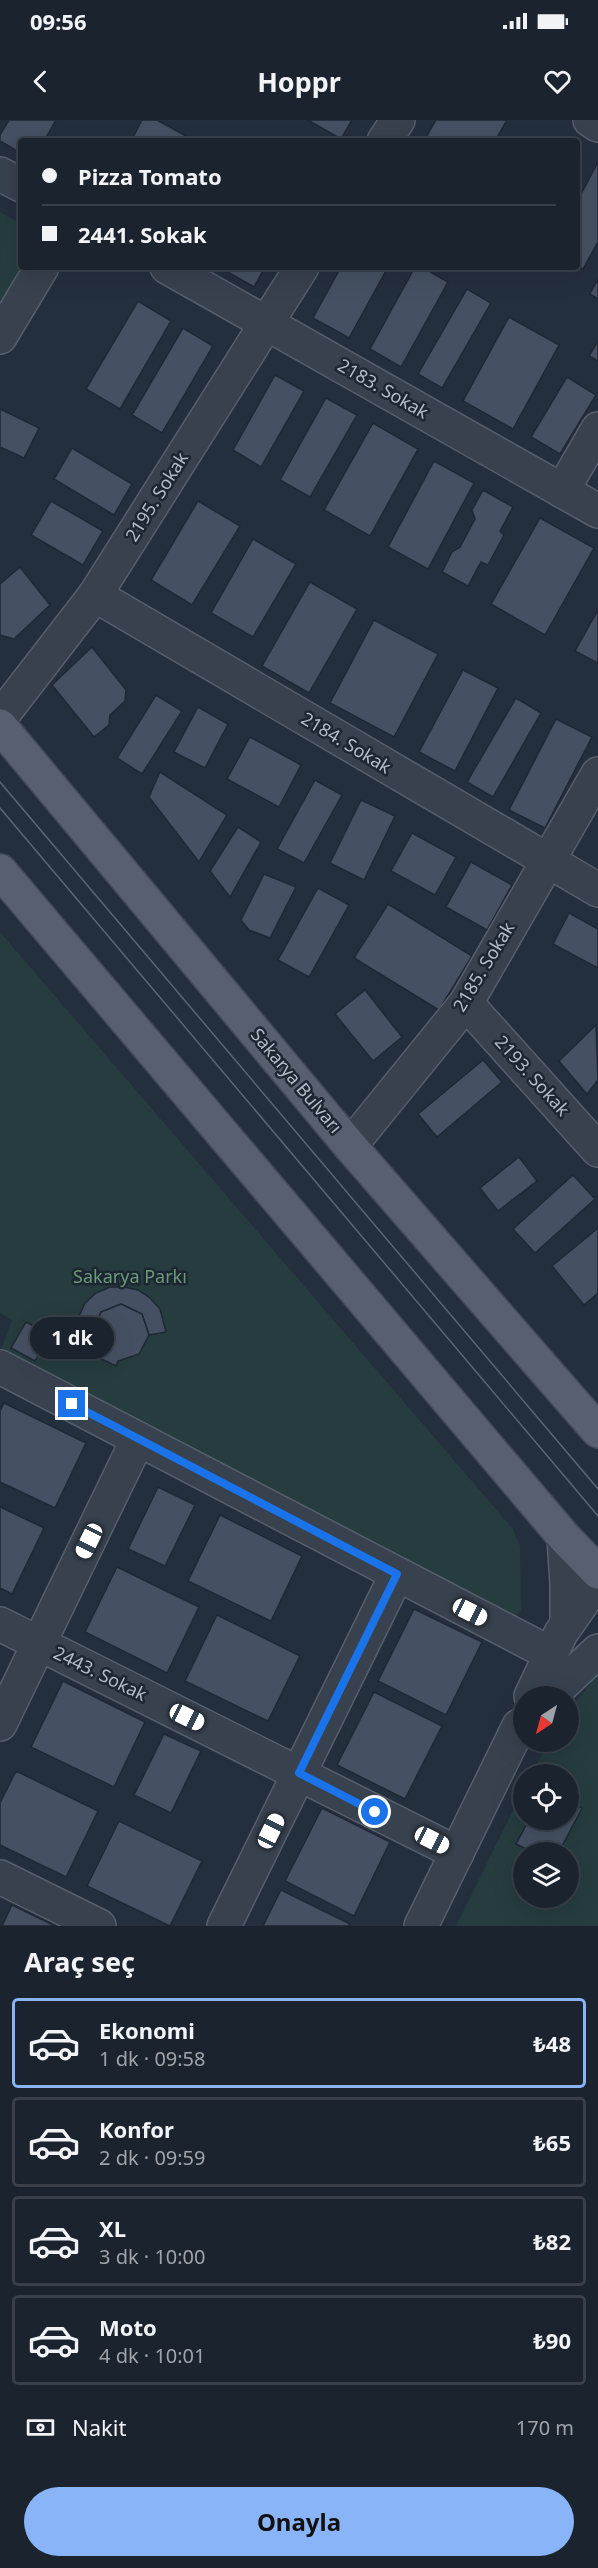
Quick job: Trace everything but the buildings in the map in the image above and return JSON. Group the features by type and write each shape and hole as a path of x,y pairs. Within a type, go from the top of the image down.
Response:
{"main road":[{"name":"Sakarya Bulvarı","path":"0,726 350,1146 598,1431"},
{"path":"0,871 564,1537 598,1572"}],"street":[{"path":"386,138 398,120"},
{"path":"590,120 598,125"},
{"path":"0,174 18,184"},
{"path":"0,337 40,270"},
{"name":"2183. Sokak","path":"173,270 598,511"},
{"name":"2195. Sokak","path":"0,718 96,595 265,322 300,270"},
{"path":"562,491 598,429"},
{"name":"2184. Sokak","path":"96,595 598,890"},
{"name":"2185. Sokak","path":"350,1146 466,1003 598,774"},
{"name":"2193. Sokak","path":"466,1003 598,1150"},
{"path":"0,1367 551,1654"},
{"path":"0,1724 138,1439"},
{"path":"564,1537 567,1623"},
{"path":"224,1926 397,1574"},
{"path":"536,1686 567,1623 598,1580"},
{"name":"2443. Sokak","path":"0,1624 457,1853"},
{"path":"561,1686 598,1651"},
{"path":"421,1926 513,1739"},
{"path":"0,1877 99,1926"}],"green space":[{"path":"0,212 18,222 18,270 21,270 0,305"},
{"name":"Sakarya Parkı","path":"0,932 513,1529 520,1546 521,1610 515,1618 0,1353 12,1320 0,1313"},
{"path":"598,1675 598,1926 456,1926 513,1810 513,1830 579,1830 579,1764 537,1764 543,1752 579,1752 579,1697"}],"tram line":[{"path":"0,782 598,1489"},
{"path":"0,808 598,1516"}],"route":[{"path":"72,1404 397,1574 299,1773 375,1812"}]}
